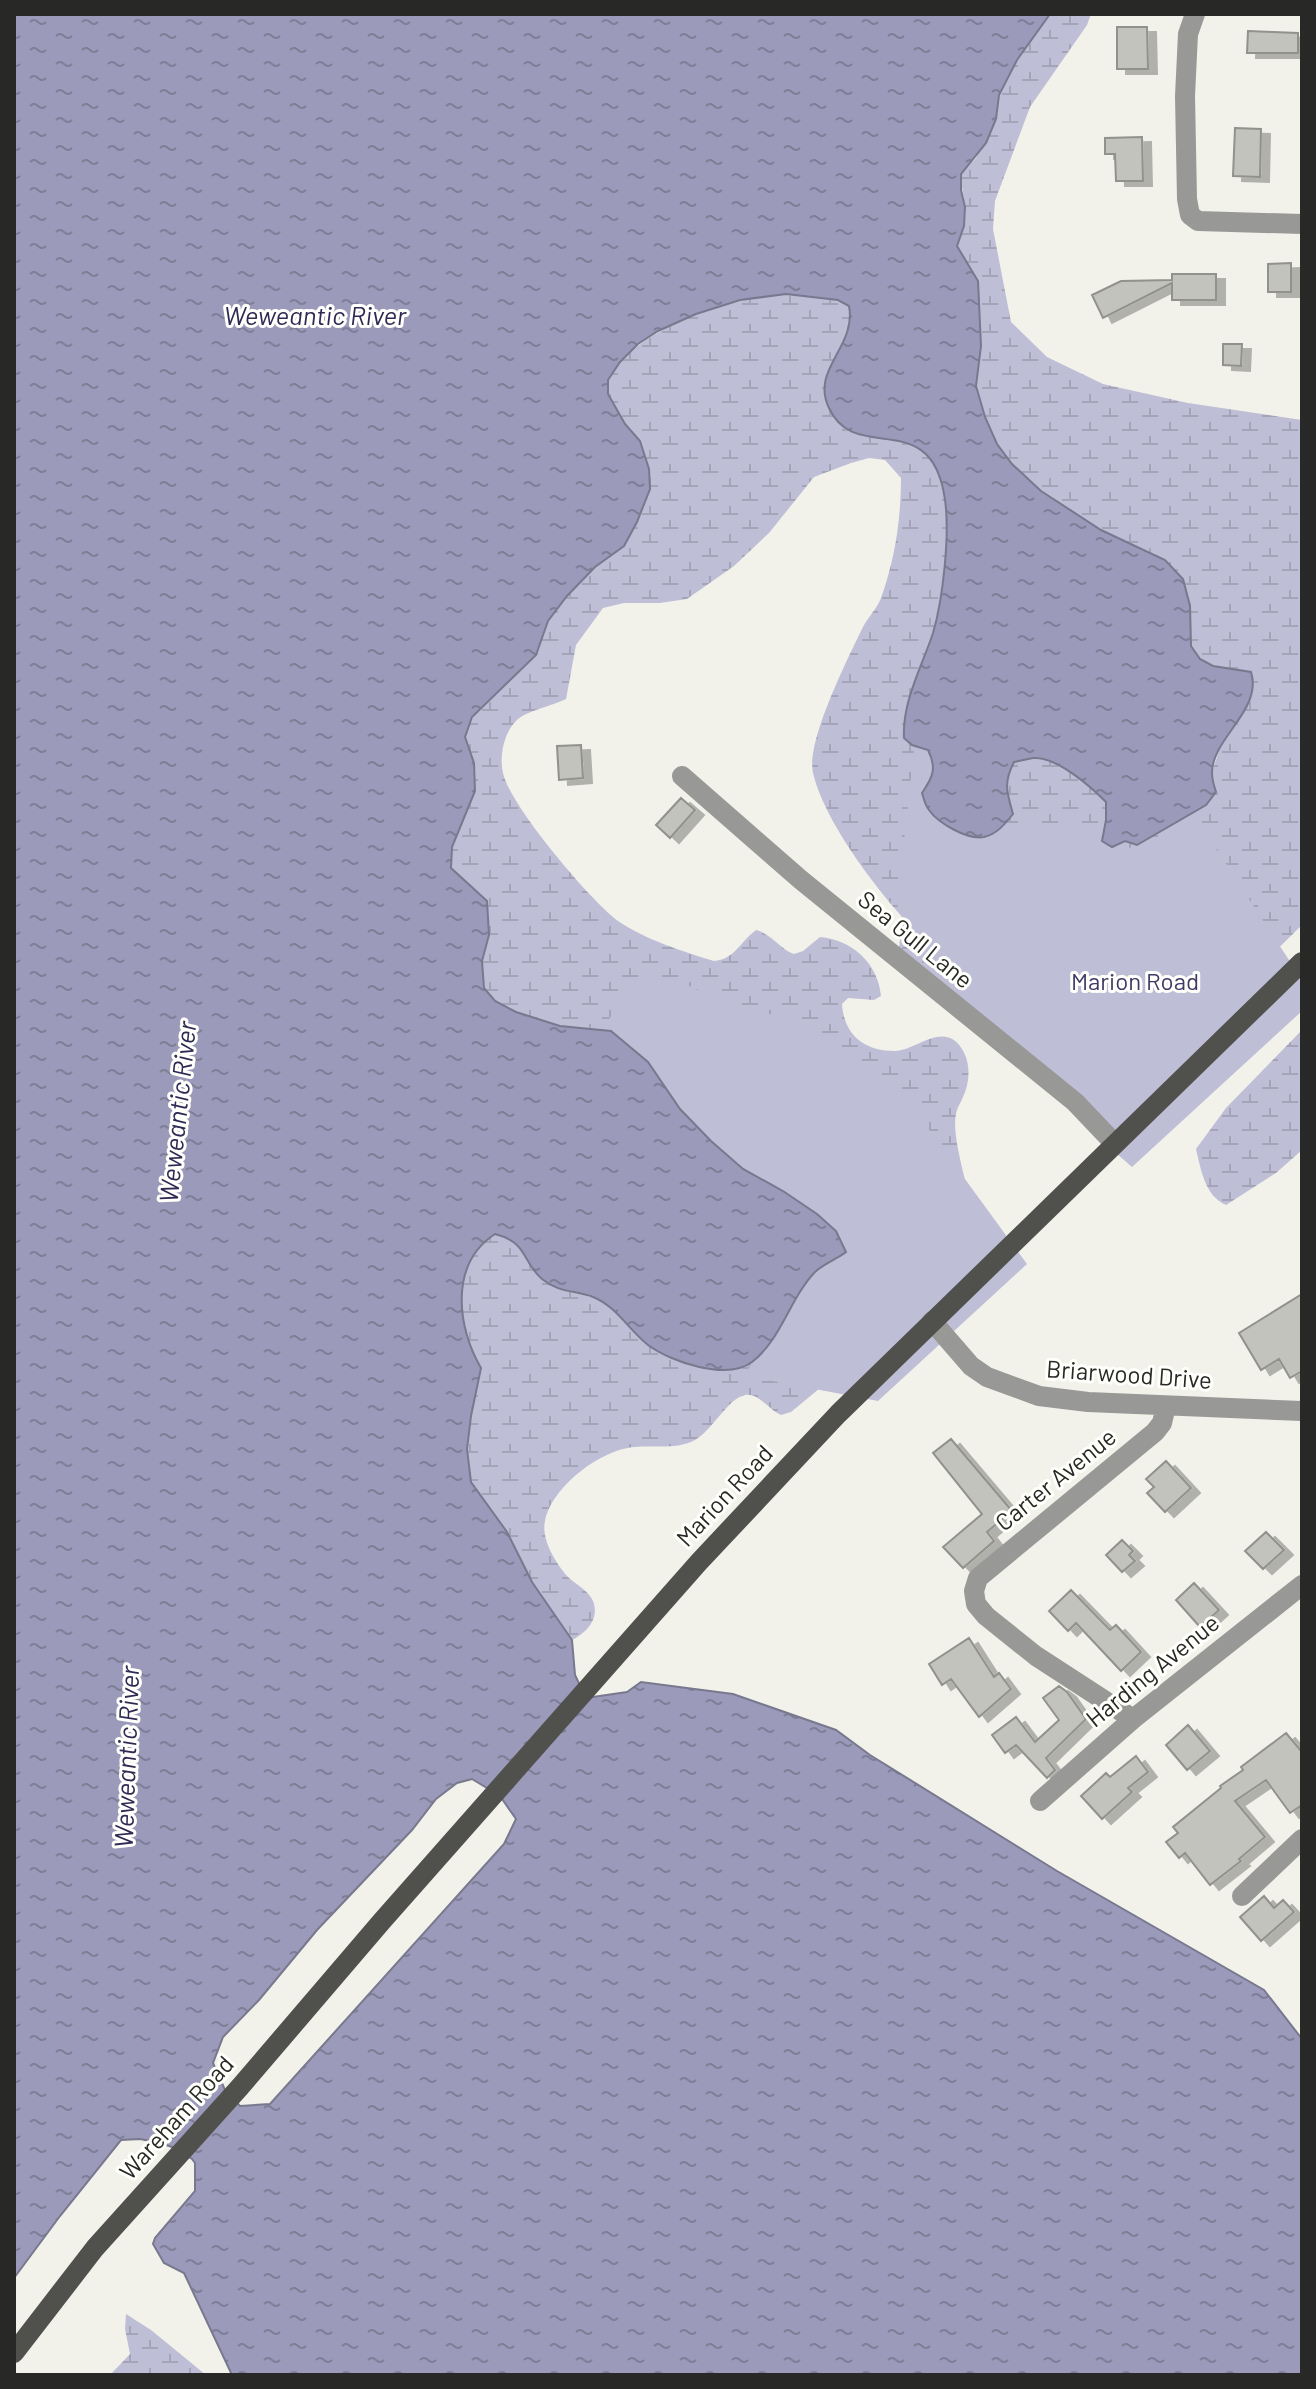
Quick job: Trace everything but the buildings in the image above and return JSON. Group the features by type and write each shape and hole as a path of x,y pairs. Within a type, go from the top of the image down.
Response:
{"main road":[{"name":"Marion Road","path":"382,1921 762,1494 932,1321 1302,962"},
{"name":"Wareham Road","path":"14,2353 95,2248 240,2087 382,1921"}],"street":[{"path":"1195,14 1188,34 1185,96 1190,215 1198,221 1302,224"},
{"name":"Sea Gull Lane","path":"682,776 801,880 1075,1102 1115,1144"},
{"name":"Briarwood Drive","path":"932,1321 971,1366 1012,1387 1039,1396 1166,1406 1302,1411"},
{"name":"Carter Avenue","path":"1133,1719 1036,1656 986,1616 976,1604 974,1591 978,1578 1155,1432 1162,1423 1166,1406"},
{"name":"Harding Avenue","path":"1040,1801 1133,1719 1302,1585"},
{"path":"1242,1896 1302,1839"}],"green space":[{"path":"1050,14 1091,14 1087,25 1030,107 995,201 993,229 1011,322 1047,357 1103,384 1188,403 1302,420 1302,925 1245,981 937,987 897,962 903,918 864,869 827,811 813,773 812,759 829,701 862,629 879,602 890,569 900,509 901,478 885,460 869,458 814,477 769,533 734,566 687,599 624,603 603,608 576,645 566,699 520,717 506,738 503,773 520,807 571,874 605,910 628,928 652,939 714,961 732,954 756,930 794,954 803,951 820,937 843,943 861,955 875,973 881,996 874,1000 848,998 842,1004 847,1024 857,1039 874,1048 895,1051 930,1039 947,1037 955,1041 965,1054 968,1079 955,1124 958,1150 975,1217 831,1379 791,1412 781,1415 759,1399 745,1395 732,1402 695,1440 673,1446 622,1449 594,1462 568,1483 550,1508 544,1528 547,1543 558,1564 588,1594 595,1608 590,1625 572,1640 532,1582 507,1532 471,1482 467,1449 481,1368 466,1334 461,1297 470,1262 480,1247 495,1234 514,1243 544,1280 562,1290 608,1305 649,1345 611,1031 560,1026 516,1012 495,1001 484,988 482,961 489,935 487,901 451,868 452,847 475,791 474,763 465,737 472,717 536,655 548,621 567,596 595,567 624,546 640,441 618,415 610,399 608,383 614,369 644,342 669,327 731,303 764,296 796,294 825,297 849,306 852,320 845,341 852,432 902,441 917,447 931,461 940,480 945,505 942,585 923,665 928,750 1013,814 1007,788 1014,762 1042,759 1072,774 1106,802 1102,840 1112,847 1125,841 1138,844 1206,805 1215,792 1212,771 1220,749 1249,702 1251,673 1213,666 1200,660 1191,646 1190,628 1165,560 1101,530 1041,491 1012,464 997,444 976,386 981,346 978,281 956,246 965,217 961,174 976,158 996,119 999,95 1017,59"},
{"name":"Marion Road","path":"922,678 983,831 1052,825 1072,827 1094,845 1133,848 1159,841 1198,821 1302,980 1302,1011 1132,1167 1085,1126 1043,1081 979,1022 929,970 909,936 897,904"},
{"path":"642,977 666,977 679,981 727,1004 749,1006 790,1022 830,1043 911,1105 1027,1264 878,1401 741,1375 749,1368 790,1287 589,1049 623,998"},
{"path":"1302,1030 1302,1150 1276,1173 1226,1205 1209,1189 1196,1149 1226,1108"},
{"path":"126,2314 151,2330 206,2375 110,2375 130,2354 125,2329"}],"water":[{"name":"Weweantic River","path":"14,14 1050,14 1017,60 999,95 996,119 986,143 961,174 964,226 957,246 978,281 981,346 976,386 997,444 1012,464 1041,491 1101,530 1165,560 1183,579 1190,606 1191,646 1200,659 1213,666 1251,672 1253,686 1250,699 1214,760 1212,775 1216,792 1206,805 1137,845 1125,841 1112,847 1102,841 1106,802 1063,767 1034,758 1014,762 1007,788 1013,814 997,831 984,837 970,836 939,820 928,808 922,793 932,772 931,756 928,750 912,745 904,738 904,725 909,698 933,633 940,603 946,548 945,500 937,471 925,453 909,444 856,433 841,425 829,408 825,381 847,334 849,306 838,300 786,294 740,300 696,314 638,344 608,380 608,394 625,424 640,441 649,469 650,489 624,546 595,567 567,596 548,621 536,655 472,717 465,737 474,763 475,791 452,847 451,868 487,901 489,935 482,961 484,988 495,1001 516,1012 560,1026 611,1031 648,1062 680,1109 711,1141 743,1169 817,1214 836,1231 846,1252 822,1266 806,1282 762,1353 752,1362 728,1370 684,1363 658,1351 601,1301 554,1287 542,1279 514,1242 495,1234 480,1247 464,1279 463,1315 473,1352 481,1368 467,1449 471,1482 507,1532 532,1582 572,1640 575,1675 586,1698 627,1692 641,1682 733,1694 836,1730 870,1755 1057,1871 1264,1990 1302,2039 1302,2375 232,2375 184,2273 164,2263 153,2244 195,2191 195,2163 175,2148 140,2139 121,2140 14,2278","holes":["472,1779 500,1796 516,1819 504,1844 270,2104 240,2106 225,2090 213,2063 223,2037 259,2000 317,1930 412,1830 436,1799 457,1783"]}]}
